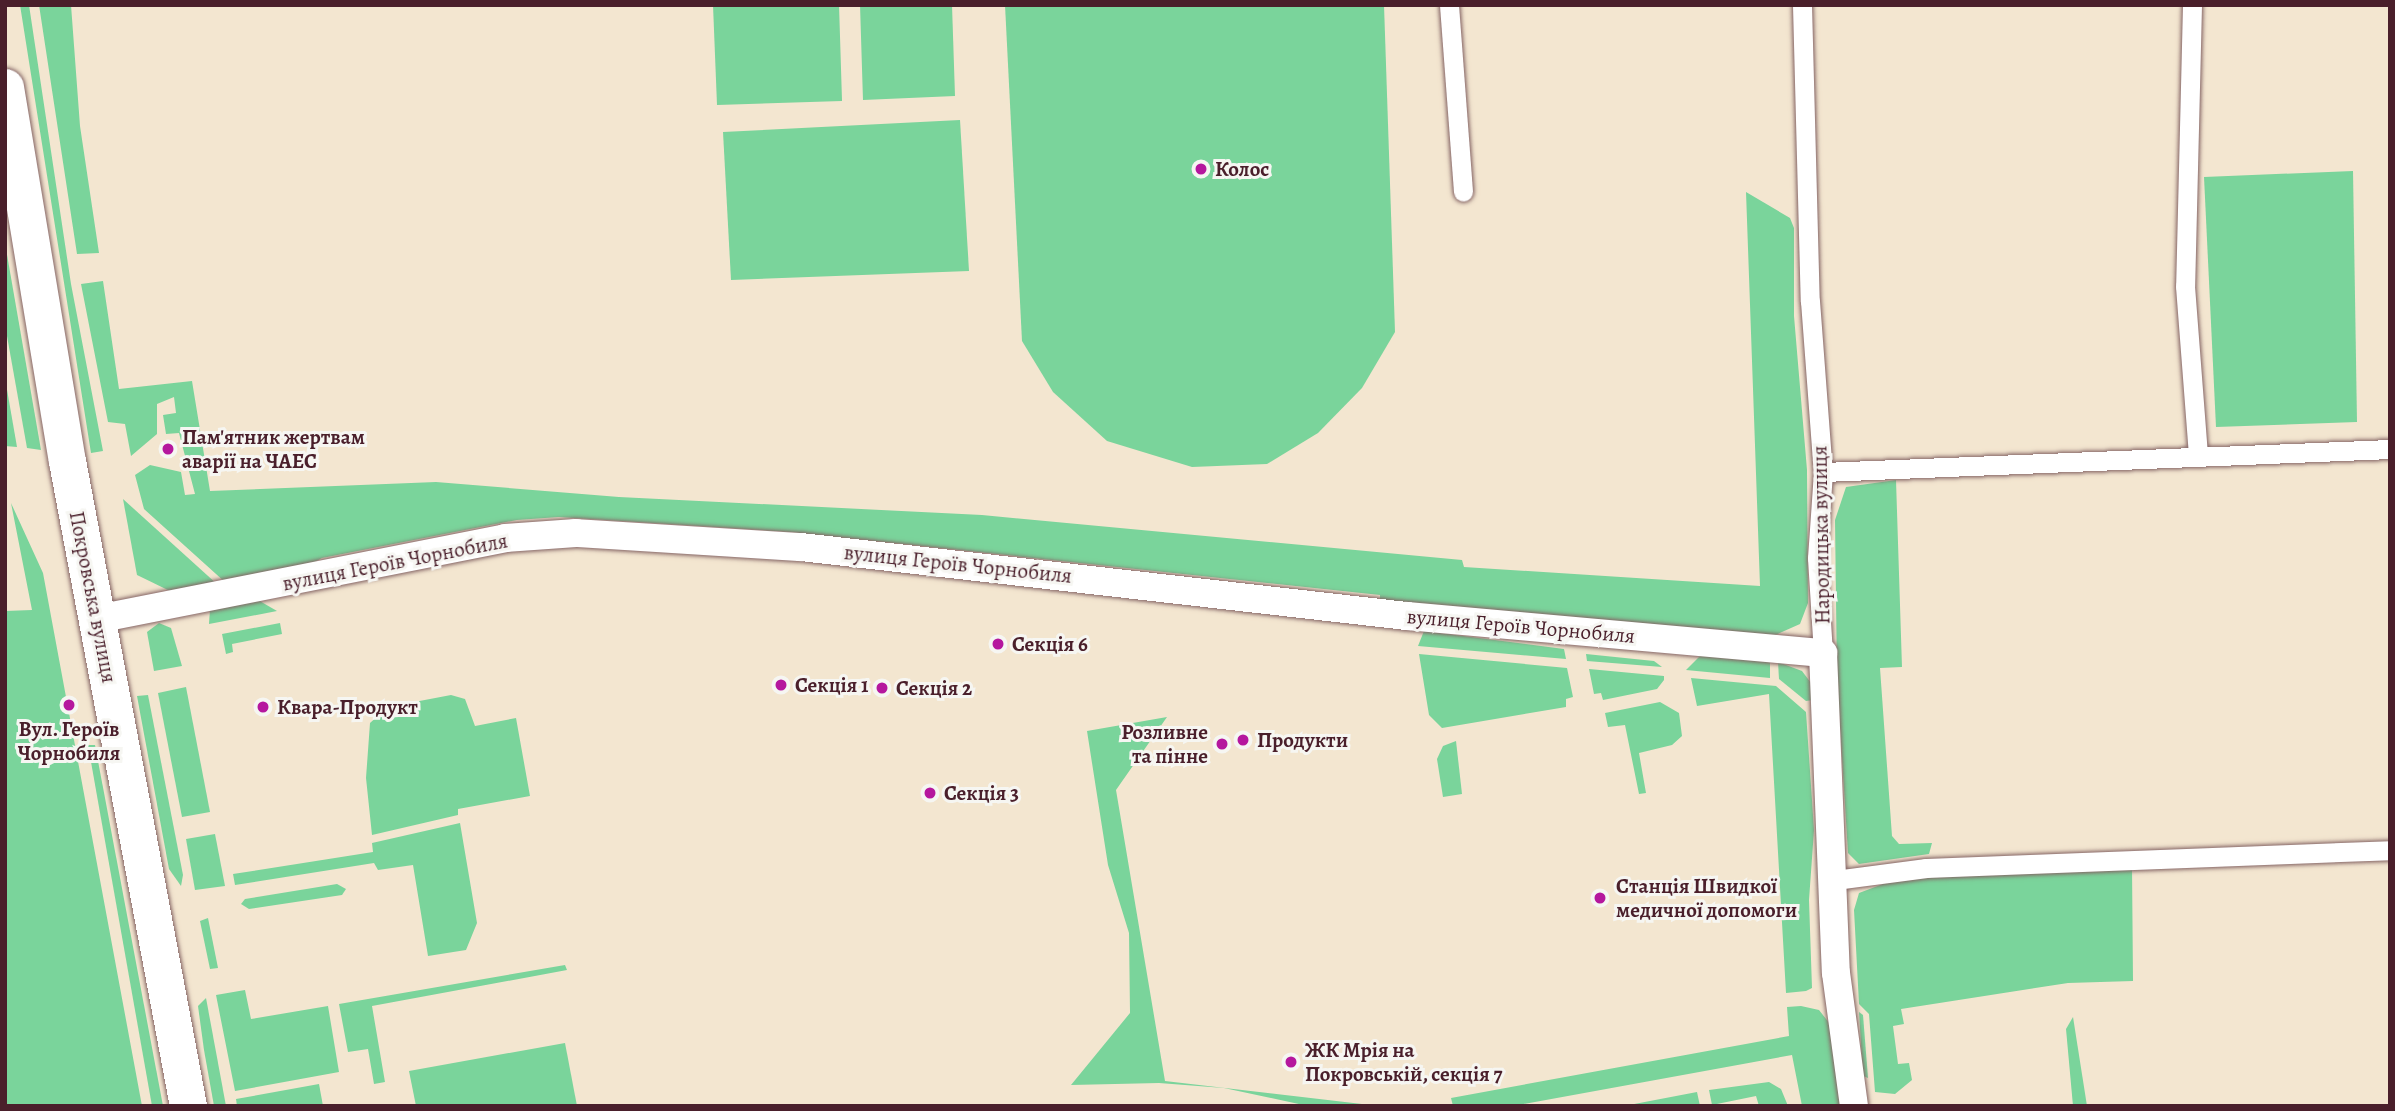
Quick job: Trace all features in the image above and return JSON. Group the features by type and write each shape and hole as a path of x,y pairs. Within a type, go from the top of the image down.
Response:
{"highway":[{"name":"Покровська вулиця","path":"5,87 97,619 188,1106"}],"street":[{"path":"1449,5 1463,191"},
{"name":"Народицька вулиця","path":"1801,5 1810,301 1823,472 1817,558 1835,880 1836,973 1854,1106"},
{"path":"2192,5 2185,286 2199,455"},
{"path":"1823,472 2390,449"},
{"name":"вулиця Героїв Чорнобиля","path":"97,619 505,538 576,534 801,547 1408,616 1823,653"},
{"path":"1835,880 1926,868 2390,850"}],"green space":[{"path":"20,5 29,5 71,284 103,451 91,453"},
{"path":"39,5 71,5 80,126 99,253 77,254"},
{"path":"713,5 839,5 842,101 717,105"},
{"path":"860,5 952,5 955,96 863,100"},
{"name":"Колос","path":"1005,5 1384,5 1395,332 1362,388 1318,433 1267,464 1192,467 1107,441 1053,392 1022,341"},
{"path":"960,120 969,271 731,280 723,132"},
{"path":"2353,171 2357,422 2216,427 2204,177"},
{"path":"1746,192 1790,218 1794,228 1794,316 1807,470 1808,603 1800,624 1771,637 1380,601 1380,595 790,532 559,517 517,520 322,558 307,566 226,583 144,509 135,475 150,465 181,472 185,495 195,494 179,433 166,434 163,415 176,413 174,397 157,404 157,434 131,456 125,424 108,422 81,284 103,281 119,389 192,381 210,491 436,482 619,497 982,515 1462,560 1464,567 1760,586"},
{"path":"5,243 41,450 27,448 7,336"},
{"path":"5,378 17,447 5,446"},
{"path":"1896,480 1902,667 1880,668 1892,836 1899,844 1932,843 1929,854 1859,864 1848,853 1837,678 1835,520 1846,487"},
{"path":"123,499 218,585 172,592 137,575"},
{"path":"11,503 43,573 142,1106 5,1106 5,611 32,610"},
{"path":"258,600 277,611 209,624 210,609"},
{"path":"159,623 171,628 182,666 154,671 147,632"},
{"path":"280,623 282,634 232,644 233,652 226,654 222,634"},
{"path":"1424,631 1564,649 1566,659 1418,646"},
{"path":"1419,654 1567,668 1573,697 1566,699 1566,707 1442,728 1429,715"},
{"path":"1586,654 1654,661 1662,667 1587,661"},
{"path":"1701,655 1770,661 1770,678 1686,670"},
{"path":"1778,662 1802,671 1811,683 1814,700 1806,701 1779,679"},
{"path":"1589,669 1664,676 1664,680 1657,689 1603,700 1601,693 1594,694"},
{"path":"1691,678 1776,686 1806,712 1814,830 1809,900 1812,988 1806,991 1786,993 1769,694 1697,706"},
{"path":"186,687 210,812 182,817 158,693"},
{"path":"148,695 183,875 181,886 169,869 137,696"},
{"path":"451,695 465,699 475,726 516,718 530,796 458,809 458,815 372,835 366,778 370,723 388,707"},
{"path":"1660,702 1679,713 1682,736 1672,745 1639,753 1646,793 1639,794 1625,725 1608,727 1605,713"},
{"path":"1167,717 1116,790 1165,1081 1379,1106 1308,1106 1224,1088 1159,1083 1071,1085 1130,1013 1129,933 1108,865 1087,731"},
{"path":"1456,741 1462,794 1443,797 1437,759 1443,746"},
{"path":"88,745 95,745 163,1106 152,1106"},
{"path":"460,823 477,923 466,950 428,956 413,865 378,870 374,863 235,885 233,874 373,852 372,843"},
{"path":"215,834 225,886 195,890 186,839"},
{"path":"2132,866 2133,981 2068,983 1901,1009 1904,1024 1893,1026 1898,1064 1909,1063 1912,1080 1895,1094 1875,1092 1869,1014 1859,1004 1854,910 1859,893 1899,878"},
{"path":"337,884 346,889 342,895 249,909 241,904 245,899"},
{"path":"208,918 218,968 210,969 200,921"},
{"path":"565,965 567,970 372,1006 385,1082 374,1084 368,1049 348,1052 339,1004"},
{"path":"245,990 251,1019 328,1006 339,1072 235,1091 216,995"},
{"path":"206,998 226,1106 214,1106 198,1006"},
{"path":"1801,1006 1819,1010 1830,1024 1840,1106 1802,1106 1792,1055 1513,1106 1453,1106 1451,1098 1789,1036 1787,1007"},
{"path":"1859,1012 1863,1015 1868,1078 1863,1076"},
{"path":"2073,1017 2087,1106 2073,1106 2066,1029"},
{"path":"565,1043 577,1106 416,1106 409,1071"},
{"path":"1769,1082 1781,1089 1788,1106 1759,1106 1756,1096 1712,1105 1709,1090"},
{"path":"319,1084 323,1106 237,1106 236,1099"},
{"path":"1697,1092 1700,1106 1628,1105 1629,1105"}],"place":[{"name":"Колос","path":"1201,169"},
{"name":"Пам'ятник жертвам аварії на ЧАЕС","path":"168,449"},
{"name":"Секція 6","path":"998,644"},
{"name":"Секція 1","path":"781,685"},
{"name":"Секція 2","path":"882,688"},
{"name":"Вул. Героїв Чорнобиля","path":"69,705"},
{"name":"Квара-Продукт","path":"263,707"},
{"name":"Продукти","path":"1243,740"},
{"name":"Розливне та пінне","path":"1222,744"},
{"name":"Секція 3","path":"930,793"},
{"name":"Станція Швидкої медичної допомоги","path":"1600,898"},
{"name":"ЖК Мрія на Покровській, секція 7","path":"1291,1062"}]}
